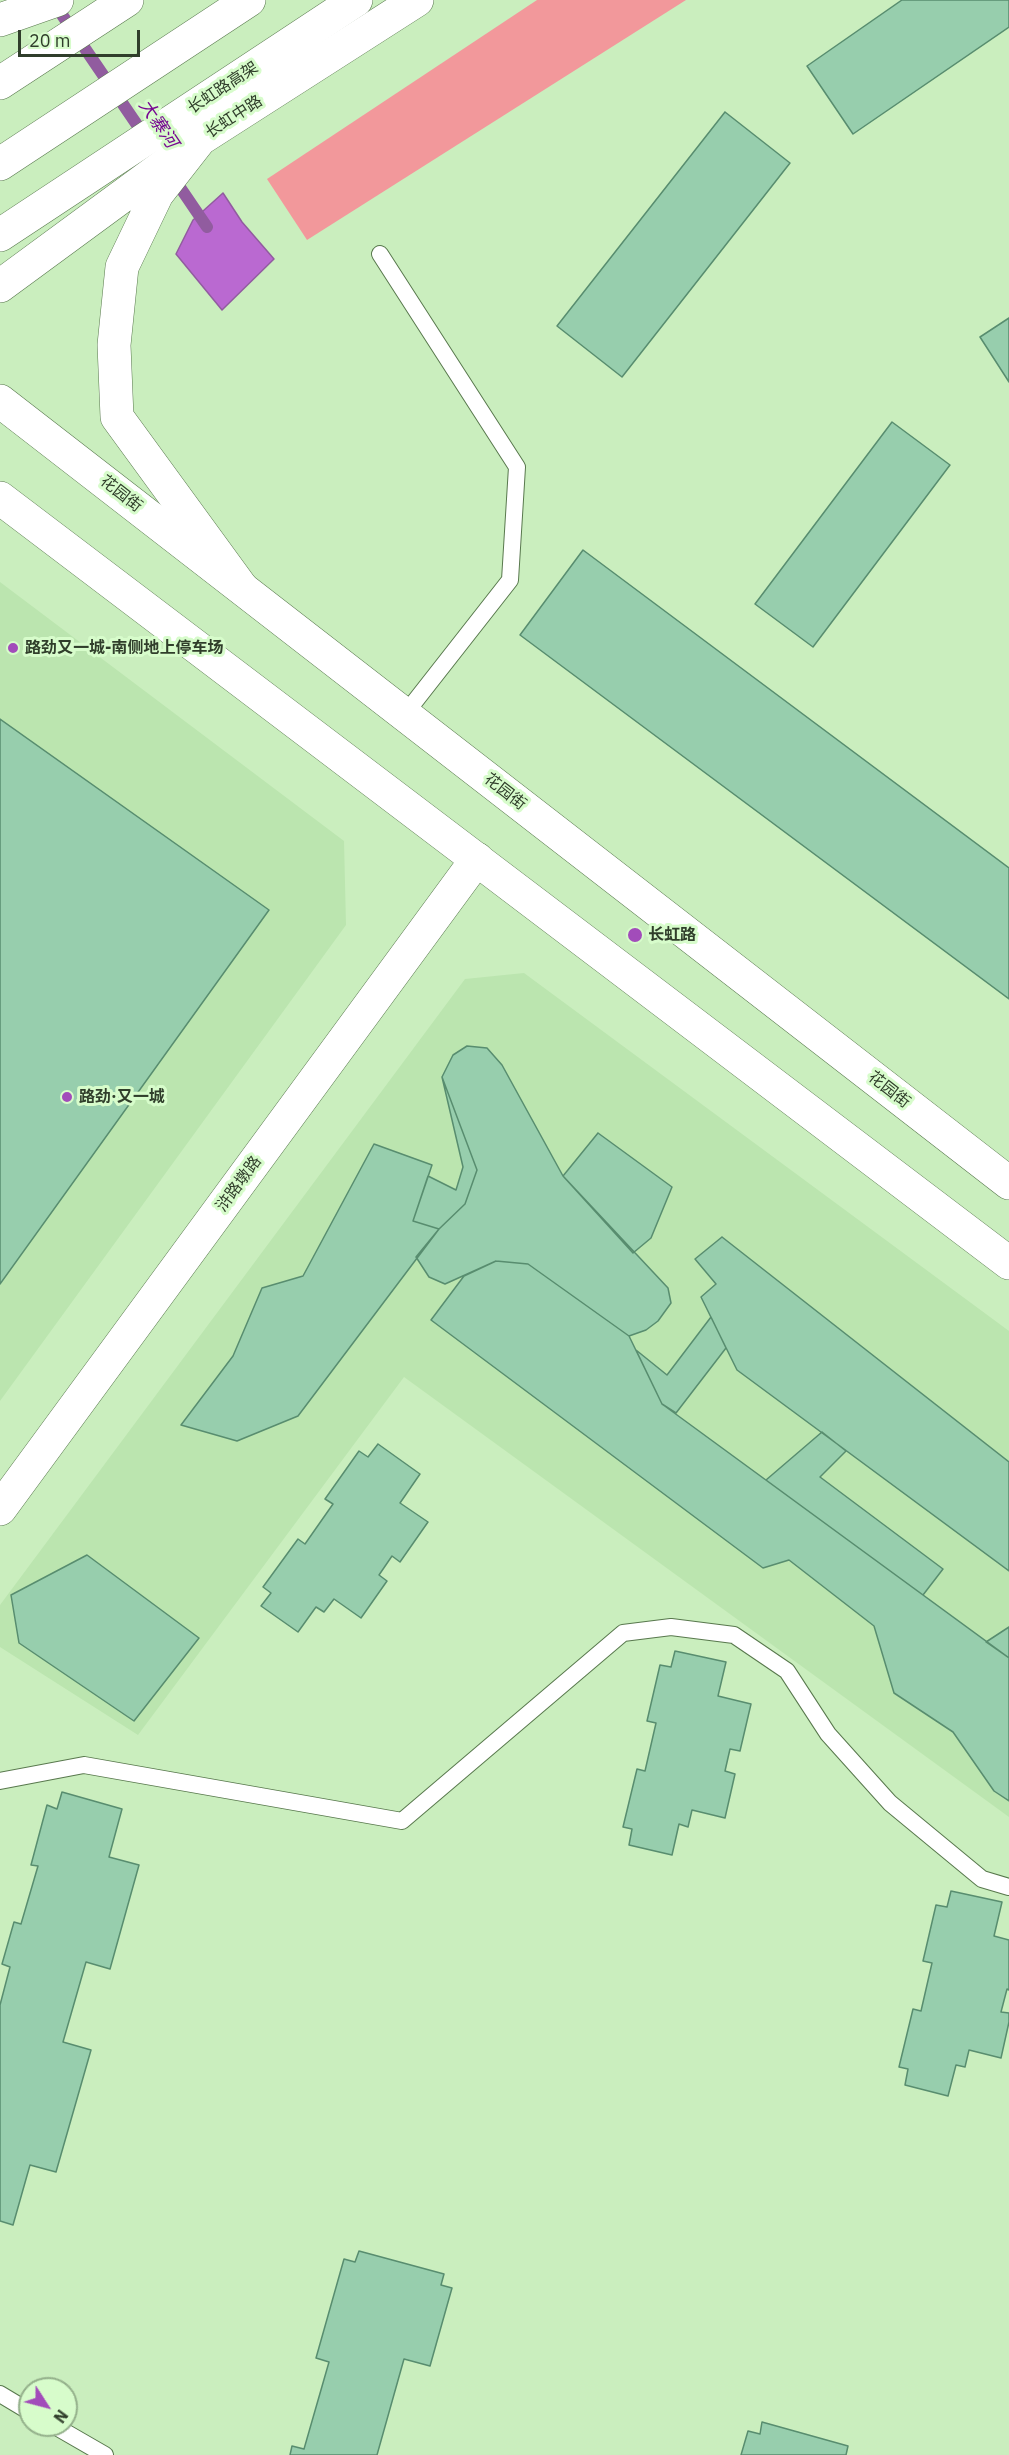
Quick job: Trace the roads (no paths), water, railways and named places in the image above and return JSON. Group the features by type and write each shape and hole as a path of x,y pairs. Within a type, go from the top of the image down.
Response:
{"main road":[{"path":"6,19 57,0"},
{"path":"0,164 249,0"},
{"name":"长虹路高架","path":"0,235 356,0"},
{"name":"长虹中路","path":"153,186 200,138 417,0"},
{"path":"0,83 118,6"},
{"path":"0,286 153,186"},
{"path":"153,186 122,267 114,345 117,417 241,587"},
{"name":"花园街","path":"0,401 1009,1184"},
{"path":"0,498 1009,1263"},
{"name":"浒路墩路","path":"0,1509 477,859"}],"lane":[{"path":"380,254 517,467 510,580 405,714"},
{"path":"0,1781 84,1765 402,1821 623,1633 671,1627 734,1635 787,1671 828,1734 890,1803 982,1879 1009,1887"},
{"path":"0,2394 18,2405"},
{"path":"74,2437 105,2455"}],"waterway":[{"name":"大寨河","path":"54,3 146,138"},
{"name":"大寨河","path":"173,177 207,227"}],"place":[{"name":"路劲又一城-南侧地上停车场","path":"13,648"},
{"name":"长虹路","path":"635,935"},
{"name":"路劲·又一城","path":"67,1097"}]}
